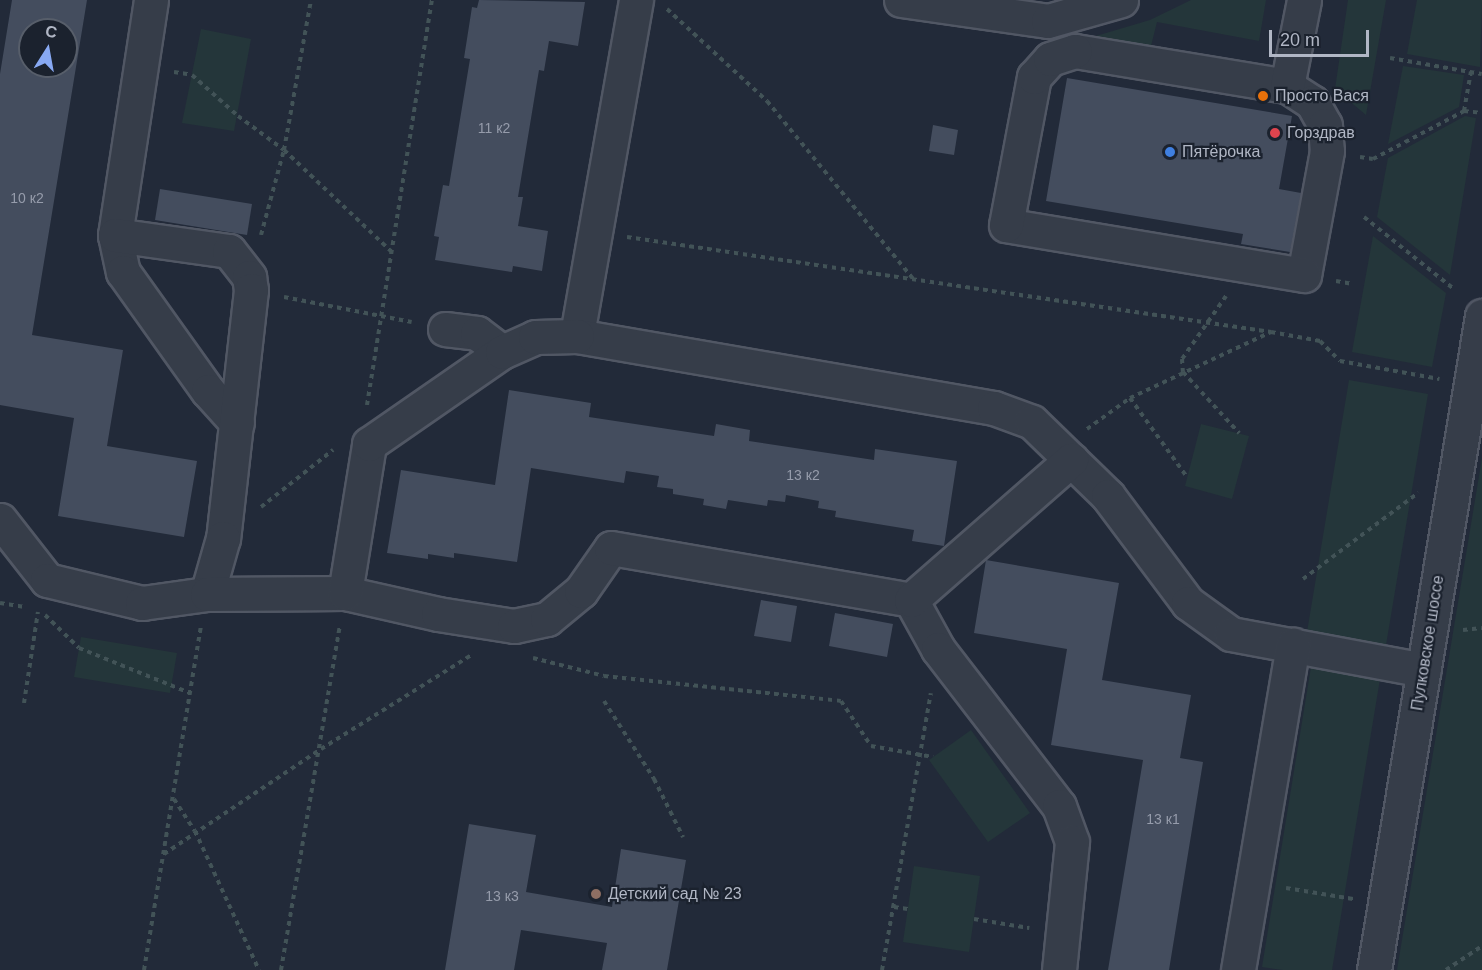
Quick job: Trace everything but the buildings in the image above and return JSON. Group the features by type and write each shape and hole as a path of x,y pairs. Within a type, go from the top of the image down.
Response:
{"street":[{"path":"151,0 115,235 123,272 208,391 237,423"},
{"path":"577,336 636,0"},
{"path":"901,0 1048,21 1121,0"},
{"path":"1287,86 1304,0"},
{"path":"1075,51 1287,86 1312,102 1325,125 1327,151 1304,275 1006,225 1034,77 1050,59 1075,51"},
{"path":"115,235 229,250 250,283 224,538 207,594"},
{"name":"Пулковское шоссе","path":"1374,970 1482,316"},
{"path":"445,329 477,333 502,352"},
{"path":"345,592 369,444 502,352 535,337 577,336 994,408 1032,422 1108,496 1188,603 1231,634 1424,670"},
{"path":"910,600 1065,454"},
{"path":"2,530 47,580 81,591 142,603 207,594 345,592 438,614 514,626 547,619 580,591 611,549 910,600"},
{"path":"910,600 938,650 1059,807 1072,842 1065,935 1059,970"},
{"path":"1239,970 1293,645"}],"path":[{"path":"311,0 284,150 250,283 445,329"},
{"path":"369,444 363,426 383,316 432,0"},
{"path":"661,0 767,101 914,281"},
{"path":"1390,58 1482,74"},
{"path":"140,66 192,75 238,116 284,150 393,253"},
{"path":"1464,111 1471,72"},
{"path":"1373,159 1464,111 1482,113"},
{"path":"1364,217 1454,290"},
{"path":"621,236 1271,332 1320,341 1340,361 1440,380"},
{"path":"1239,433 1183,372 1182,359 1248,265"},
{"path":"1065,454 1130,398 1271,332"},
{"path":"1130,398 1187,477"},
{"path":"224,538 335,448"},
{"path":"1303,579 1421,491"},
{"path":"281,970 321,749 345,592"},
{"path":"144,970 207,594"},
{"path":"0,603 39,609 79,648 190,693"},
{"path":"24,703 39,609"},
{"path":"164,854 195,831 514,626"},
{"path":"882,970 938,650"},
{"path":"529,657 604,676 841,701 871,746 933,757"},
{"path":"604,700 654,779 683,837"},
{"path":"174,799 195,831 259,970"},
{"path":"1253,883 1354,900"},
{"path":"894,908 908,909"},
{"path":"974,919 1065,935"},
{"path":"1446,970 1482,946"}],"shaded area":[{"path":"1191,0 1266,0 1259,41 1157,22 1151,46 1096,36 1150,20"},
{"path":"1348,0 1386,0 1366,115 1335,89"},
{"path":"1417,0 1482,0 1480,67 1407,54"},
{"path":"201,29 251,39 234,131 182,123"},
{"path":"1403,66 1464,75 1459,107 1388,144"},
{"path":"1465,116 1476,118 1450,275 1377,217 1388,158"},
{"path":"1373,236 1446,293 1432,367 1352,352"},
{"path":"1349,380 1428,394 1386,645 1307,632"},
{"path":"1201,424 1249,436 1232,499 1185,486"},
{"path":"1482,458 1482,970 1397,970"},
{"path":"81,637 177,653 170,693 74,677"},
{"path":"1311,667 1380,679 1332,970 1283,970 1262,967"},
{"path":"971,730 1030,813 988,842 929,760"},
{"path":"914,866 980,876 969,952 903,942"}],"place":[{"name":"Просто Вася","path":"1263,96"},
{"name":"Горздрав","path":"1275,133"},
{"name":"Пятёрочка","path":"1170,152"},
{"name":"Детский сад № 23","path":"596,894"}]}
